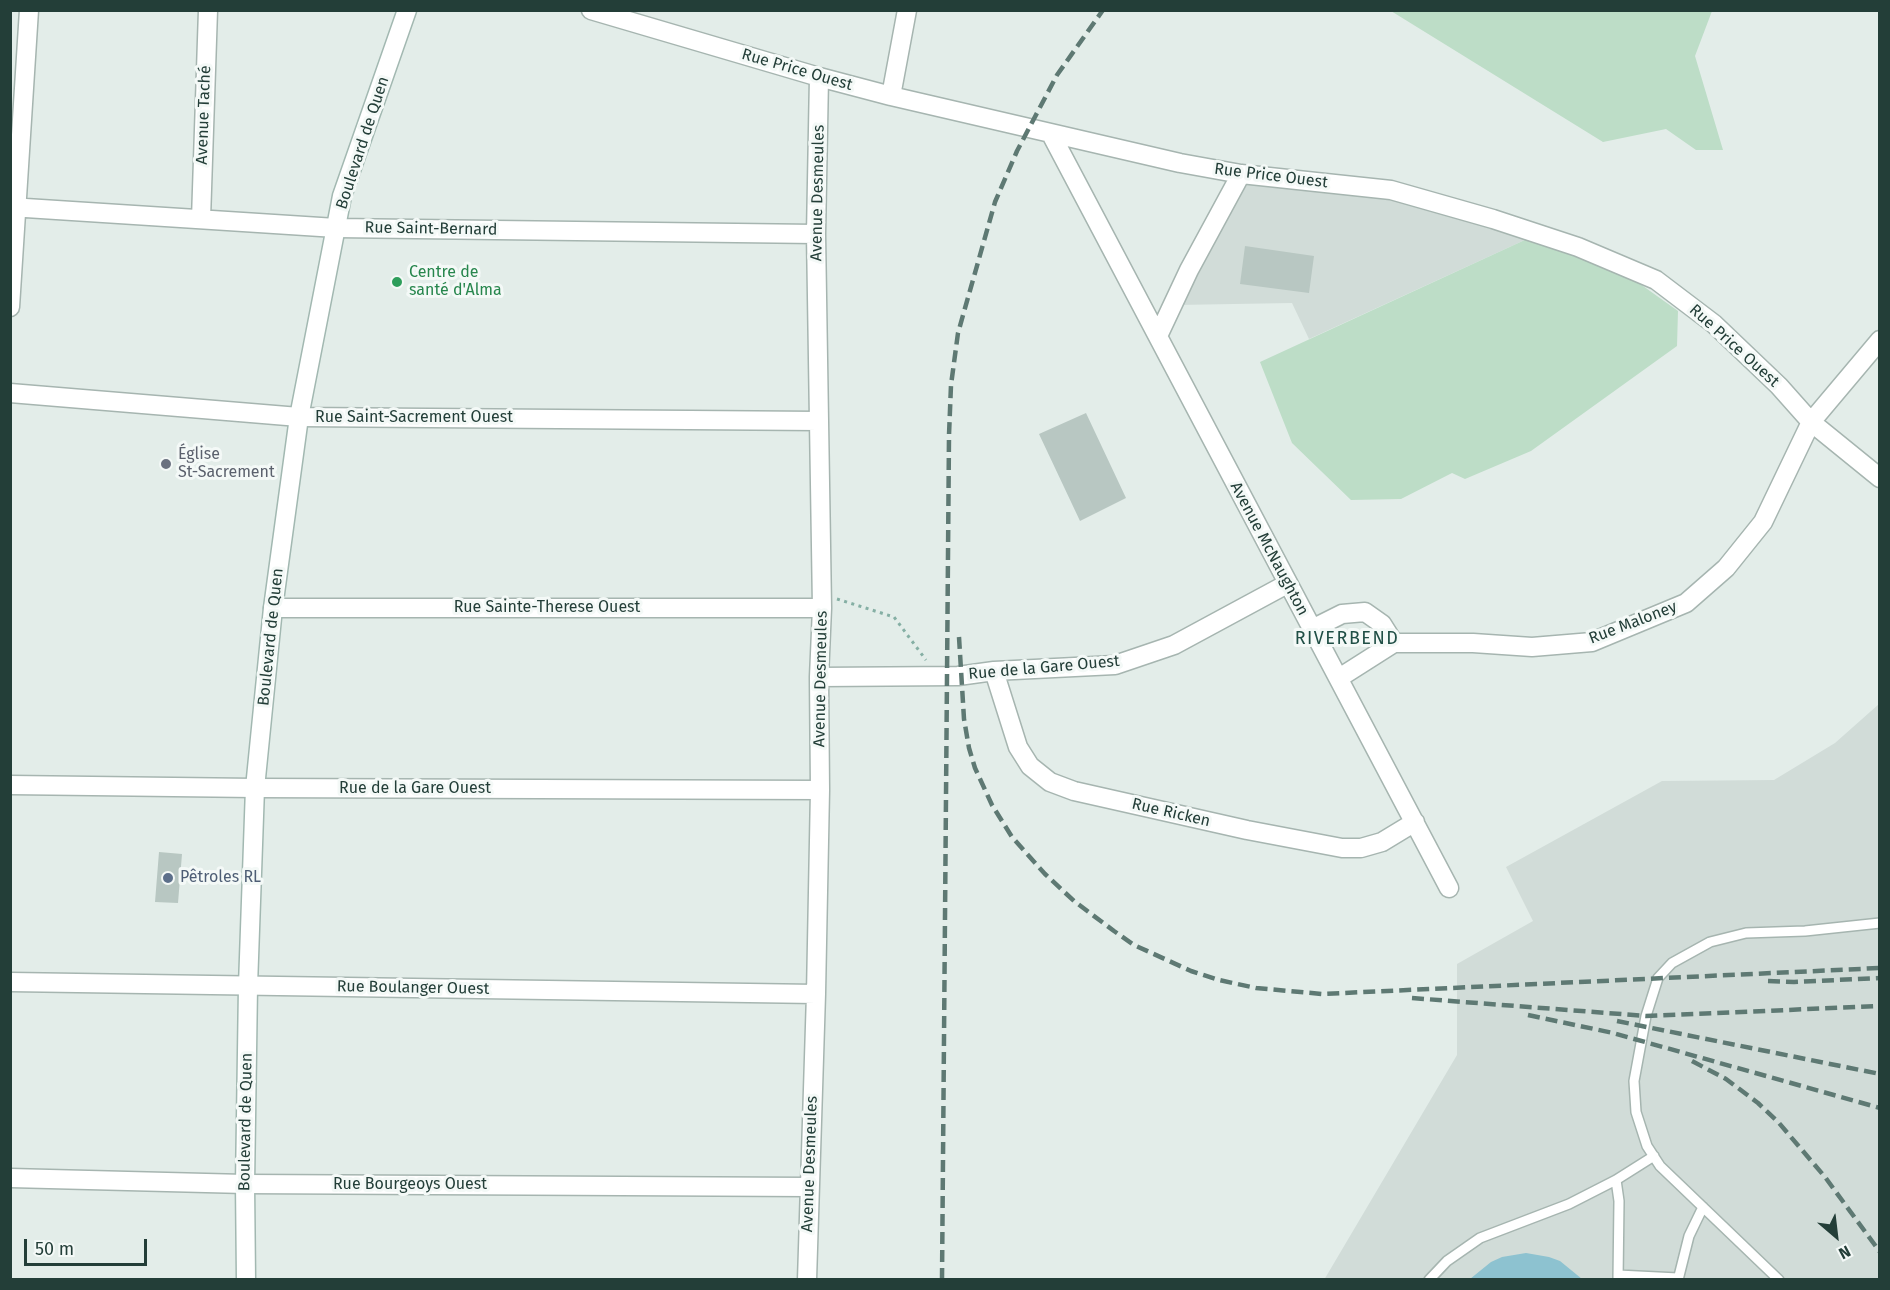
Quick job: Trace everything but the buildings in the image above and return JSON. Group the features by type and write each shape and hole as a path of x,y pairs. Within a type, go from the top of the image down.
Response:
{"street":[{"path":"10,307 14,207 29,10"},
{"name":"Avenue Taché","path":"201,219 208,10"},
{"name":"Boulevard de Quen","path":"246,1280 245,1184 255,788 273,608 299,417 342,196 407,10"},
{"name":"Rue Price Ouest","path":"591,10 619,15 819,77 1051,135 1241,174 1391,190 1493,219 1578,247 1656,280 1714,324 1779,386 1811,422 1880,478"},
{"path":"891,96 907,10"},
{"name":"Avenue Desmeules","path":"807,1280 820,790 821,600 816,234 819,77"},
{"name":"Avenue McNaughton","path":"1051,135 1449,888"},
{"path":"1158,336 1189,270 1241,174"},
{"name":"Rue Saint-Bernard","path":"14,207 336,228 816,234"},
{"name":"Rue Maloney","path":"1394,644 1473,643 1532,647 1592,642 1686,603 1726,568 1763,522 1811,422 1880,340"},
{"name":"Rue Saint-Sacrement Ouest","path":"10,393 299,417 819,421"},
{"name":"Rue de la Gare Ouest","path":"819,677 939,676 1115,665 1174,645 1287,584"},
{"name":"Rue Sainte-Therese Ouest","path":"273,608 821,600"},
{"path":"1312,628 1342,614 1365,612 1382,624 1394,644 1340,678"},
{"name":"Rue Ricken","path":"993,671 1018,747 1030,766 1050,782 1074,791 1247,830 1342,848 1361,848 1382,842 1415,822"},
{"name":"Rue de la Gare Ouest","path":"10,785 820,790"},
{"name":"Rue Boulanger Ouest","path":"10,982 816,994"},
{"name":"Rue Bourgeoys Ouest","path":"10,1178 245,1184 809,1187"}],"lane":[{"path":"1779,1280 1660,1166 1647,1146 1636,1112 1634,1081 1646,1016 1658,978 1672,963 1710,942 1746,933 1805,931 1880,923"},
{"path":"1429,1280 1447,1261 1480,1238 1569,1204 1616,1180 1654,1156"},
{"path":"1616,1180 1619,1201 1618,1277 1678,1279 1689,1236 1704,1207"}],"path":[{"path":"821,600 894,617 939,676"}],"shaded area":[{"path":"1245,180 1390,197 1527,239 1309,339 1292,303 1176,305"},
{"path":"1879,704 1879,1279 1324,1280 1457,1055 1457,964 1533,921 1506,867 1662,781 1774,780 1835,743"}],"green space":[{"path":"1391,11 1712,11 1695,56 1723,150 1696,150 1666,129 1603,142"},
{"path":"1527,239 1629,276 1678,311 1677,346 1531,451 1465,479 1452,473 1401,499 1351,500 1292,443 1260,362"}],"water":[{"path":"1526,1253 1560,1261 1582,1279 1470,1279 1491,1262 1502,1257"}],"railway":[{"path":"942,1280 951,385 958,333 995,202 1017,151 1057,75 1103,10"},
{"path":"959,637 964,719 969,748 975,768 992,805 1012,837 1045,874 1074,901 1114,931 1134,945 1191,971 1256,988 1322,994 1880,968"},
{"path":"1768,981 1880,978"},
{"path":"1412,998 1646,1016 1880,1006"},
{"path":"1528,1015 1613,1033 1880,1108"},
{"path":"1617,1021 1880,1074"},
{"path":"1692,1061 1726,1079 1758,1103 1779,1123 1825,1177 1880,1252"}],"place":[{"name":"Centre de santé d'Alma","path":"397,282"},
{"name":"Église St-Sacrement","path":"166,464"},
{"name":"Pêtroles RL","path":"168,878"}],"district":[{"name":"RIVERBEND","path":"1347,639"}]}
